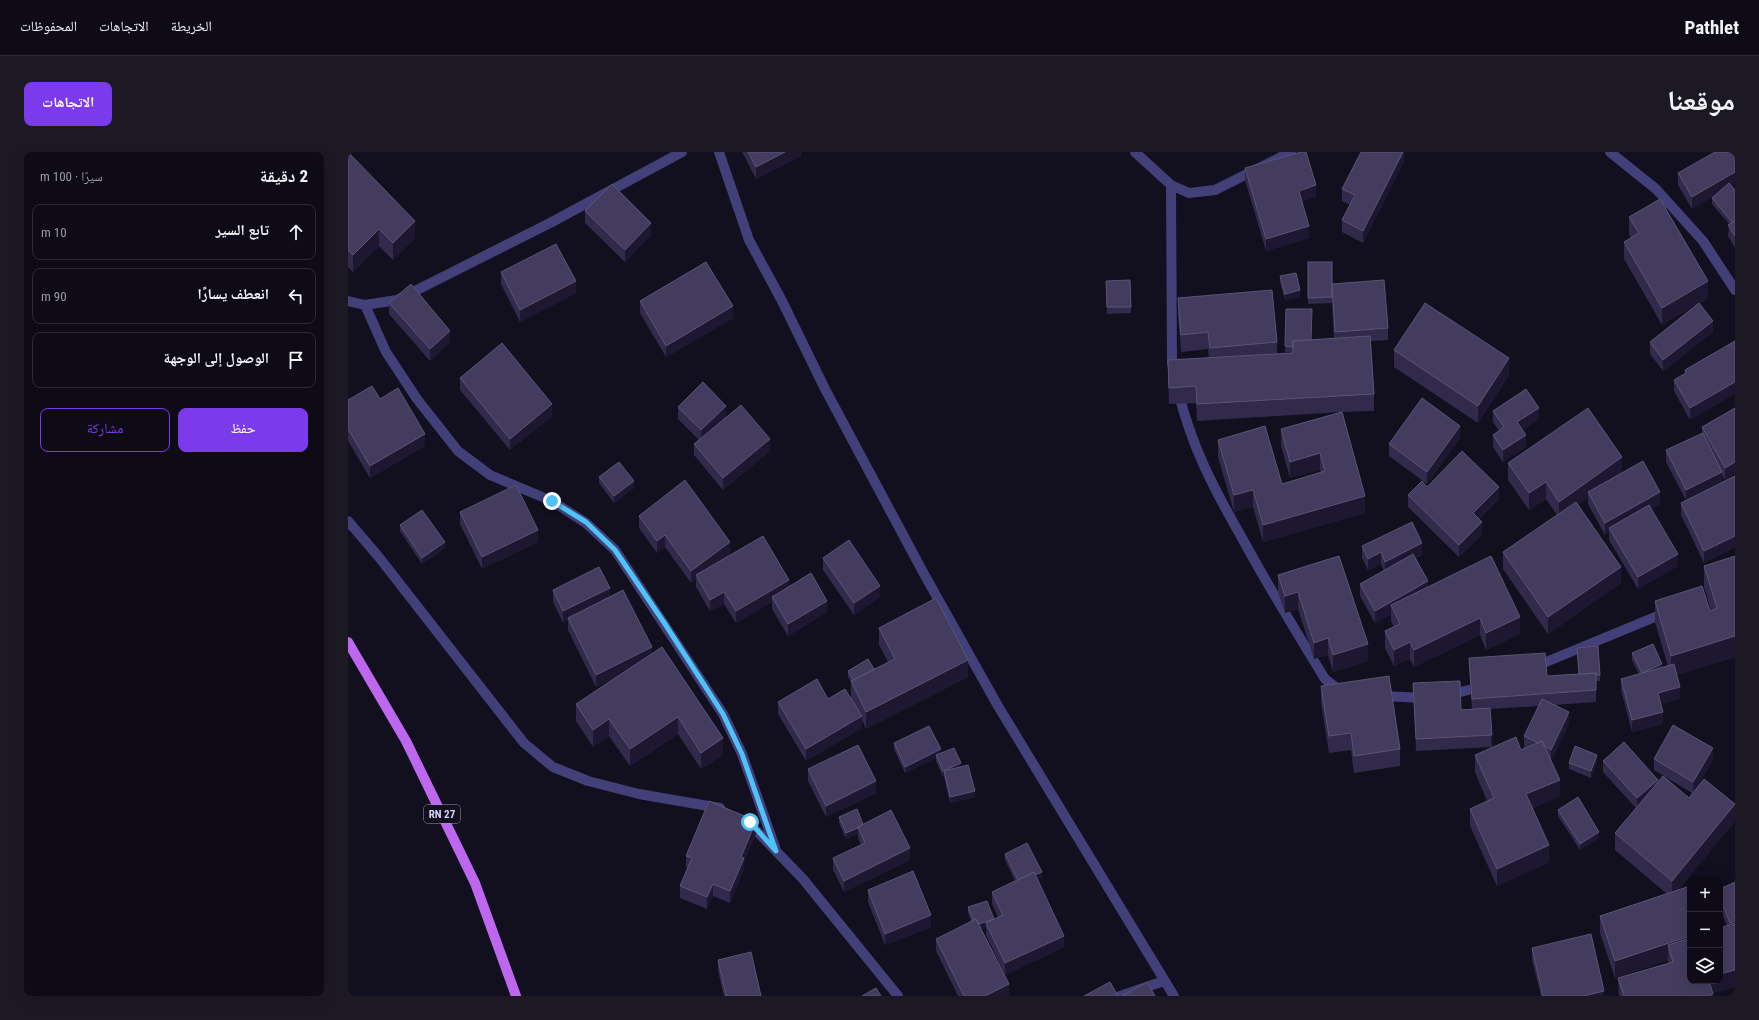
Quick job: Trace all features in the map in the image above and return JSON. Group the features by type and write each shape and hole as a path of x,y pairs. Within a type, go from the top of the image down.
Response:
{"main road":[{"name":"RN 27","path":"348,642 406,742 475,883 516,996"}],"street":[{"path":"348,301 365,305 397,300 550,223 682,152"},
{"path":"719,152 749,240 832,403 924,574 998,706 1174,996"},
{"path":"1135,152 1171,186 1189,193 1215,190 1291,152"},
{"path":"1610,152 1656,189 1672,206 1703,241 1735,290"},
{"path":"1171,186 1172,363 1184,417 1208,477 1275,597 1326,679 1338,689 1350,692"},
{"path":"365,305 386,352 417,399 458,451 490,475 552,501 586,522 615,550 723,714 742,754 776,851"},
{"path":"348,521 378,556 524,743 553,767 588,781 639,794 725,809 750,822 802,879 898,996"},
{"path":"1526,670 1678,607"},
{"path":"1371,695 1422,699 1476,690 1490,684"},
{"path":"1120,996 1164,981"}],"building":[{"path":"348,152 415,221 393,243 379,229 353,255 348,250"},
{"path":"748,152 785,152 756,167"},
{"path":"1301,152 1306,152 1316,185 1299,191 1309,226 1266,239 1245,168"},
{"path":"1361,152 1403,152 1363,231 1342,220 1355,195 1342,189"},
{"path":"1715,152 1735,152 1735,172 1692,197 1678,173"},
{"path":"1729,183 1735,190 1735,221 1732,222 1712,198"},
{"path":"612,184 651,223 625,250 585,211"},
{"path":"1660,199 1708,281 1662,308 1624,242 1639,233 1629,217"},
{"path":"1735,221 1735,236 1728,225"},
{"path":"556,244 576,281 520,310 501,272"},
{"path":"706,262 733,306 666,346 640,301"},
{"path":"1308,262 1332,262 1332,297 1308,298"},
{"path":"1296,273 1300,290 1285,294 1280,276"},
{"path":"1130,280 1131,307 1107,307 1106,281"},
{"path":"1384,280 1388,328 1335,332 1332,284"},
{"path":"411,284 450,331 430,349 389,303"},
{"path":"1272,290 1277,342 1210,348 1208,332 1181,335 1178,298"},
{"path":"1425,303 1509,358 1478,406 1394,350"},
{"path":"1699,303 1713,321 1663,360 1650,342"},
{"path":"1286,309 1312,309 1311,340 1293,341 1293,347 1285,346"},
{"path":"1370,336 1374,394 1197,404 1196,386 1169,388 1168,360 1293,353 1293,341"},
{"path":"1735,341 1735,382 1690,408 1674,380 1686,373 1685,370"},
{"path":"502,343 552,404 510,439 460,378"},
{"path":"703,382 726,406 701,430 678,407"},
{"path":"372,386 380,399 398,388 425,434 370,466 348,429 348,400"},
{"path":"1526,389 1539,408 1517,422 1526,435 1503,450 1493,435 1504,427 1493,411"},
{"path":"1422,398 1460,426 1427,472 1389,444"},
{"path":"741,405 770,439 723,478 694,444"},
{"path":"1588,408 1622,457 1559,502 1546,482 1529,493 1508,463"},
{"path":"1735,408 1735,462 1725,468 1702,427"},
{"path":"1342,412 1365,496 1263,525 1253,490 1234,495 1218,440 1265,426 1282,484 1325,471 1320,453 1290,462 1281,429"},
{"path":"1703,433 1722,472 1686,490 1666,450"},
{"path":"1462,451 1499,487 1473,513 1482,522 1459,545 1408,495 1422,481 1427,487"},
{"path":"1643,461 1660,492 1605,523 1588,492"},
{"path":"619,462 634,481 614,496 599,477"},
{"path":"1735,476 1735,536 1704,551 1681,503"},
{"path":"685,480 730,542 691,571 665,535 657,541 639,516"},
{"path":"516,485 538,530 482,557 460,512"},
{"path":"1576,502 1621,567 1548,617 1503,552"},
{"path":"1649,505 1678,554 1638,577 1609,528"},
{"path":"422,510 445,542 422,558 400,525"},
{"path":"1412,522 1422,543 1385,562 1381,552 1368,559 1362,546"},
{"path":"763,536 789,580 736,611 724,592 710,600 696,575"},
{"path":"849,540 880,586 854,603 823,558"},
{"path":"1413,554 1428,581 1375,611 1360,584"},
{"path":"1339,556 1368,644 1333,655 1328,638 1314,643 1298,592 1285,596 1278,575"},
{"path":"1491,556 1520,617 1486,633 1480,618 1414,650 1410,642 1394,650 1385,631 1400,624 1391,605"},
{"path":"1735,556 1735,636 1671,656 1655,601 1702,586 1710,611 1717,608 1704,566"},
{"path":"599,567 610,588 563,611 553,590"},
{"path":"811,573 827,601 788,624 772,597"},
{"path":"623,590 652,647 596,675 568,618"},
{"path":"936,598 968,660 866,712 851,681 895,659 879,628"},
{"path":"1653,644 1662,664 1642,673 1632,653"},
{"path":"1598,646 1600,675 1596,675 1596,673 1579,674 1577,648"},
{"path":"662,647 723,738 701,753 678,717 630,749 609,719 593,730 576,704"},
{"path":"1545,653 1547,676 1596,673 1596,690 1472,699 1469,658"},
{"path":"868,659 874,669 853,680 848,671"},
{"path":"1674,664 1680,687 1658,693 1663,712 1632,720 1621,679"},
{"path":"1389,676 1400,749 1354,756 1351,733 1329,736 1321,686"},
{"path":"817,679 828,699 845,689 862,716 806,749 778,702"},
{"path":"1460,681 1461,710 1490,708 1492,735 1416,739 1413,683"},
{"path":"1542,699 1569,712 1551,750 1545,746 1542,741 1538,743 1524,736"},
{"path":"1673,725 1713,748 1693,782 1654,759"},
{"path":"929,726 941,749 905,767 894,743"},
{"path":"1516,737 1521,750 1542,741 1560,780 1526,794 1549,845 1497,869 1470,809 1494,798 1475,755"},
{"path":"1624,742 1658,780 1637,798 1603,761"},
{"path":"858,745 876,781 826,806 808,769"},
{"path":"1575,746 1597,755 1591,771 1569,763"},
{"path":"954,748 961,763 943,771 936,755"},
{"path":"968,765 975,791 950,797 944,771"},
{"path":"1663,776 1689,798 1704,779 1735,804 1672,881 1615,833"},
{"path":"1578,797 1599,832 1580,844 1558,810"},
{"path":"709,801 756,821 741,857 744,858 730,891 713,884 707,897 680,886 692,858 686,856"},
{"path":"857,809 863,824 846,833 839,817"},
{"path":"891,810 910,848 844,881 833,858 865,843 858,827"},
{"path":"1027,843 1042,872 1035,875 1034,872 1018,880 1005,854"},
{"path":"913,871 931,915 885,934 868,890"},
{"path":"1034,872 1064,936 1005,963 986,923 1003,915 992,892"},
{"path":"1735,882 1735,921 1730,923 1723,906 1723,888"},
{"path":"1687,887 1687,937 1615,961 1600,916"},
{"path":"987,901 994,919 979,924 976,919 973,920 968,907"},
{"path":"976,919 1009,984 985,996 964,996 936,939"},
{"path":"1735,923 1735,970 1723,973 1723,948 1723,927"},
{"path":"1591,934 1604,991 1584,996 1543,996 1532,948"},
{"path":"1687,939 1687,984 1710,984 1713,994 1710,996 1624,996 1618,978 1673,962 1668,945"},
{"path":"751,952 761,996 726,996 718,960"},
{"path":"1110,982 1118,996 1084,996"},
{"path":"1147,982 1155,996 1122,996"},
{"path":"876,988 881,996 862,996"}],"route":[{"path":"552,501 586,522 615,550 723,714 742,754 776,851 750,822"}]}
